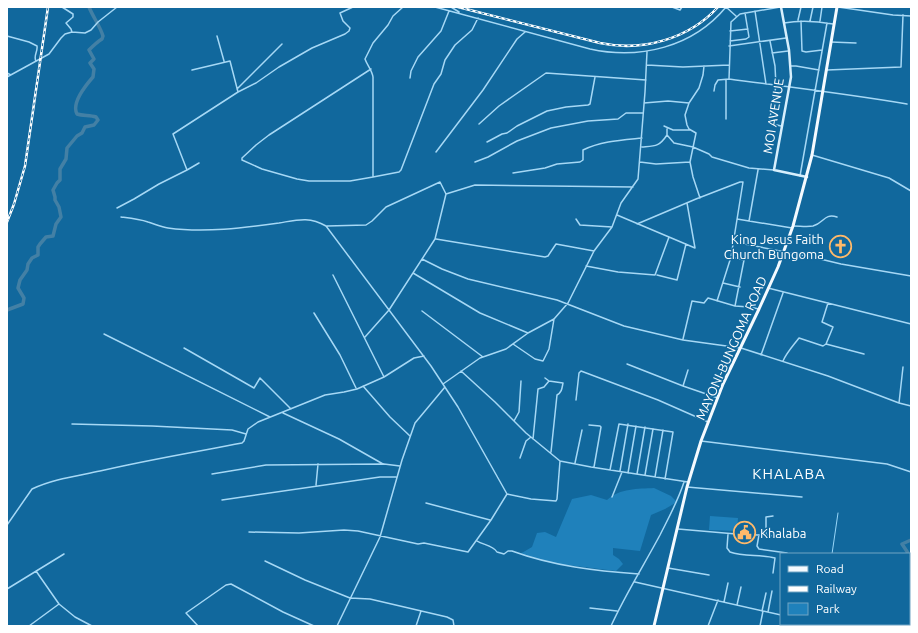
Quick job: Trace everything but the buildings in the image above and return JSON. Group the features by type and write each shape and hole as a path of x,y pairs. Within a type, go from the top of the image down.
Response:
{"main road":[{"name":"MAYONI-BUNGOMA ROAD","path":"654,626 689,482 701,441 718,398 759,309 793,227 812,156 837,7"}],"street":[{"path":"62,7 73,14 73,17 66,23 71,28 72,32"},
{"path":"7,77 49,54 63,36 72,32 85,33 91,30 97,23 117,7"},
{"path":"187,170 173,134 238,92 256,83 279,67 312,48 345,34 350,28 343,21 340,14 352,7"},
{"path":"373,177 373,77 371,69 365,60 368,51 388,26 393,16 403,7"},
{"path":"435,7 601,52 647,52 671,46 692,36 710,24 726,7 736,16"},
{"path":"445,9 451,7 460,14"},
{"path":"672,7 680,10 682,7"},
{"path":"729,79 730,24 736,16 745,13 781,7"},
{"name":"MOI AVENUE","path":"781,7 790,66 789,87 774,170 807,177"},
{"path":"798,20 801,7"},
{"path":"810,21 813,7"},
{"path":"820,22 822,7"},
{"path":"837,7 911,16"},
{"path":"410,78 411,71 418,57 441,31 449,10"},
{"path":"755,11 766,84"},
{"path":"730,41 746,39 748,37 745,13"},
{"path":"826,70 901,67 902,15"},
{"path":"371,69 269,135 256,145 242,160 262,169 309,181 350,181 398,172 401,170 434,84 441,74 445,60 455,46 472,30 478,18"},
{"path":"784,23 798,20 834,24"},
{"path":"801,21 802,51 822,50"},
{"path":"800,176 827,23"},
{"path":"730,31 748,29"},
{"path":"436,152 483,90 517,39 525,32"},
{"path":"7,36 29,42 37,46 36,61"},
{"path":"217,36 224,61"},
{"path":"730,46 786,38"},
{"path":"770,41 776,86 769,124 782,126"},
{"path":"831,42 856,43"},
{"path":"237,89 282,44"},
{"path":"772,53 788,50"},
{"path":"443,384 483,357 501,351 528,333 554,319 568,303 594,251 612,227 623,200 633,187 639,174 647,52"},
{"path":"192,70 224,61 230,61 238,92"},
{"path":"646,65 729,65"},
{"path":"700,198 692,177 690,162 696,133 687,125 684,115 689,103 699,88 704,66"},
{"path":"790,66 819,70"},
{"path":"7,73 11,75"},
{"path":"479,124 500,106 546,74 646,80"},
{"path":"487,142 547,111 589,105 595,77"},
{"path":"714,91 718,80 729,79 823,92 841,93 907,104"},
{"path":"726,80 726,119"},
{"path":"644,103 668,101 689,103"},
{"path":"475,162 488,157 517,141 551,128 588,121 618,119 628,113 643,113"},
{"path":"664,126 668,129 691,130"},
{"path":"641,147 662,143 667,135 668,129"},
{"path":"667,135 674,143 693,147 709,154 712,157 758,170 760,168 774,170"},
{"path":"513,173 545,168 557,164 580,162 582,160 583,150 590,147 616,140 642,138"},
{"path":"812,156 889,178 911,191"},
{"path":"640,162 656,164 690,162"},
{"path":"117,208 199,163"},
{"path":"749,222 758,170"},
{"path":"326,226 366,225 386,207 440,182 446,194 435,239 412,272 389,310 365,337"},
{"path":"637,224 742,182 731,257 717,301"},
{"path":"446,194 475,185 633,187"},
{"path":"617,215 695,247 687,203"},
{"path":"737,219 749,222 793,227 815,225 820,223 827,216 837,216"},
{"path":"121,217 147,222 157,226 178,229 246,228 305,219 317,220 326,226 424,356 468,425 507,494 531,499 556,501 560,461"},
{"path":"576,218 580,225 612,227"},
{"path":"656,275 669,237"},
{"path":"435,239 545,257 548,256 556,244 594,251"},
{"path":"734,242 784,251 838,264 911,276"},
{"path":"586,266 618,272 656,275 677,280 686,244"},
{"path":"731,257 744,260 740,287 735,306"},
{"path":"422,259 468,279 568,303 624,326 683,340 740,348 828,376 899,403 911,406"},
{"path":"412,272 480,313 528,333"},
{"path":"333,275 384,377"},
{"path":"723,283 740,287"},
{"path":"768,288 911,324"},
{"path":"761,355 783,292"},
{"path":"683,340 692,301 704,303 707,298 735,306 759,309"},
{"path":"826,344 833,327 822,322 828,303"},
{"path":"422,311 483,357"},
{"path":"314,313 340,355 357,389"},
{"path":"513,344 535,359 543,361 550,349 554,319"},
{"path":"104,334 271,417"},
{"path":"782,361 787,352 794,346 799,338 823,346 826,344 864,354"},
{"path":"184,348 254,388 260,378 262,379 291,410"},
{"path":"7,525 32,489 38,486 136,463 242,443 252,426 325,395 357,389 384,377 414,358 424,356"},
{"path":"627,364 718,398"},
{"path":"899,403 903,367"},
{"path":"683,386 688,370"},
{"path":"461,371 531,437 560,461 689,482"},
{"path":"576,400 579,373 581,371 658,400 708,422"},
{"path":"545,378 549,381 563,382 560,393 557,395 551,452"},
{"path":"514,421 519,412 521,381"},
{"path":"534,439 538,389 544,387 549,381"},
{"path":"363,386 390,417 410,436"},
{"path":"337,626 380,537 400,466 417,420 445,387"},
{"path":"283,413 339,438 384,464"},
{"path":"72,424 232,430 246,434"},
{"path":"610,470 619,424 628,424 673,432 665,479"},
{"path":"612,497 621,472 628,424"},
{"path":"589,425 601,427 594,467"},
{"path":"628,473 636,426"},
{"path":"637,474 644,427"},
{"path":"645,476 653,429"},
{"path":"575,463 582,430"},
{"path":"655,477 663,430"},
{"path":"520,458 526,442 531,437"},
{"path":"701,441 888,464 911,472"},
{"path":"316,485 318,464"},
{"path":"212,474 266,465 384,464 400,466"},
{"path":"222,500 316,485 380,477 397,477"},
{"path":"611,626 617,611 635,582 678,501 684,482"},
{"path":"688,487 802,497"},
{"path":"249,532 299,533 344,530 358,531 380,537 418,544 423,543 468,552 491,520 507,494"},
{"path":"426,503 491,520"},
{"path":"766,536 766,517 773,516"},
{"path":"678,529 728,534 801,537"},
{"path":"728,534 727,548 730,552 775,558 773,573"},
{"path":"759,535 757,545 759,549 787,553"},
{"path":"477,540 482,544 491,546 496,549 497,552 502,554 512,551 539,560 567,566 639,574"},
{"path":"7,589 64,554"},
{"path":"266,560 305,580 350,598 370,599 452,619 454,626"},
{"path":"668,568 709,575"},
{"path":"36,571 59,604 80,620 92,626"},
{"path":"635,582 780,615"},
{"path":"724,602 728,583"},
{"path":"198,626 186,613 226,585 231,584 283,612 314,626"},
{"path":"737,605 741,587"},
{"path":"768,612 772,591"},
{"path":"760,626 766,593"},
{"path":"708,626 718,600"},
{"path":"29,626 59,604"},
{"path":"590,608 617,611"},
{"path":"416,626 421,611"}],"green space":[{"path":"654,488 671,496 677,502 651,515 640,551 613,548 613,555 623,564 616,571 551,563 520,554 532,547 537,533 545,532 556,537 572,499 591,495 607,500 623,491"},
{"path":"710,516 738,518 737,531 709,530"}],"waterway":[{"path":"7,310 23,304 24,298 18,288 20,280 27,270 28,264 32,258 38,255 38,247 40,244 46,237 53,236 56,224 61,217 53,190 60,180 60,169 66,159 67,148 77,136 82,133 85,127 94,125 98,120 96,117 77,114 76,110 76,105 80,94 93,77 94,69 90,63 94,59 89,50 102,39 103,36 89,7"},
{"path":"832,553 838,513"},
{"path":"908,553 902,544 911,540"}],"railway":[{"path":"7,222 25,166 48,7"},
{"path":"458,7 600,43 632,46 648,44 679,35 706,18 718,7"}],"place":[{"name":"King Jesus Faith Church Bungoma","path":"840,246"},
{"name":"Khalaba","path":"745,533"}],"district":[{"name":"KHALABA","path":"789,474"}]}
